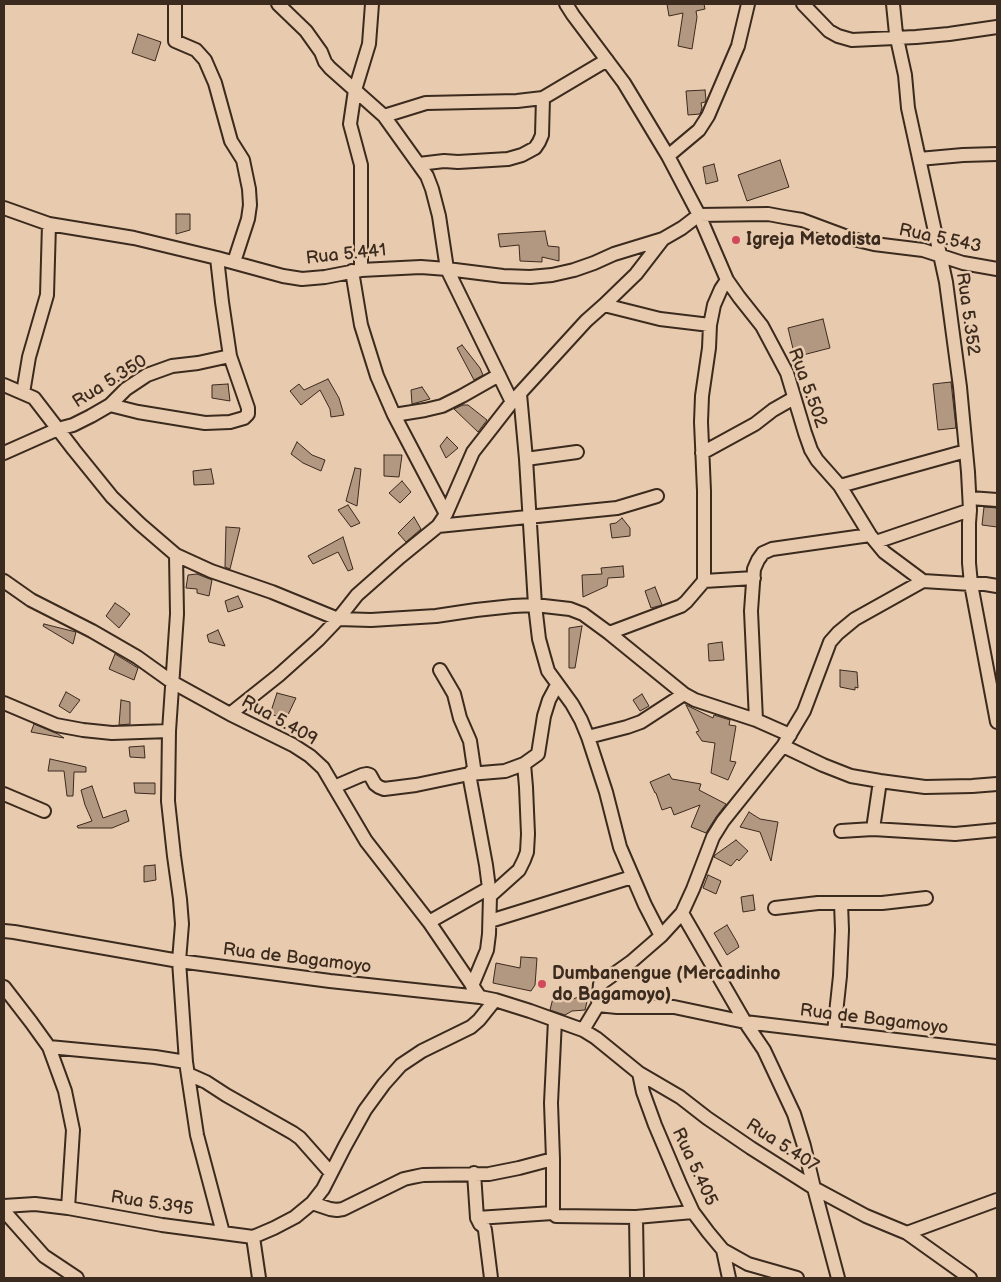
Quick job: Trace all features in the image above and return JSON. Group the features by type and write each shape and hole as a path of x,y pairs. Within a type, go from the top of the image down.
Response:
{"street":[{"path":"175,4 175,41 196,50 205,60 215,83 231,141 243,160 249,189 249,212 234,262"},
{"path":"278,4 306,31 325,62 384,116 419,164 432,188 439,216 447,269 499,375 516,398 526,459 535,605 539,638 548,671 572,704 588,737 606,792 620,846 632,876 661,936"},
{"path":"372,4 369,44 355,90 350,124 361,165 356,270 361,325 377,376 394,415 446,514"},
{"name":"Rua 5.502","path":"566,4 624,83 668,156 699,215 727,280 762,326 787,373 811,450 817,460 840,486 873,539 884,552 923,581"},
{"path":"668,156 699,130 708,116 738,46 748,4"},
{"path":"803,4 828,31 852,40 897,39 997,27"},
{"path":"893,4 897,39"},
{"name":"Rua 5.352","path":"897,39 905,75 908,108 946,282 960,387 966,451 970,504 969,563 972,584"},
{"path":"384,116 426,103 517,101 543,98 607,60"},
{"path":"419,164 444,161 478,162 508,159 522,155 535,148 540,142 542,135 543,98"},
{"path":"919,159 997,154"},
{"name":"Rua 5.441","path":"4,208 49,224 134,238 283,276 302,279 325,277 356,270 422,267 503,276 530,277 552,275 574,270 614,254 663,239"},
{"name":"Rua 5.543","path":"699,215 768,214 802,220 853,239 874,244 923,250 963,263 997,269"},
{"path":"230,714 286,669 318,640 357,595 438,526 446,514 473,452 516,398 586,321 636,274 663,239 699,215"},
{"path":"24,393 29,356 47,294 49,224"},
{"path":"110,405 138,412 206,423 230,422 244,418 248,414 248,408 230,356 217,258"},
{"path":"609,633 681,606 704,581 704,491 701,412 710,325 714,305 727,280"},
{"path":"604,305 660,319 710,325"},
{"name":"Rua 5.350","path":"4,452 91,416 110,405 126,389 147,375 172,366 230,356"},
{"path":"394,415 442,406 499,375"},
{"path":"4,385 34,398 112,497 140,524 176,554 211,571 272,592 338,619 371,620 436,616 476,610 535,605 570,609 583,614 609,633 678,691 695,700 756,720 823,765 851,776 925,786 997,784"},
{"path":"702,453 755,424 773,410 794,398"},
{"path":"840,486 966,451"},
{"path":"526,459 577,452"},
{"path":"438,526 617,508 657,496"},
{"path":"756,720 751,611 754,569 763,553 772,549 873,539 970,504 997,500"},
{"path":"176,554 177,614 169,731 168,801 182,924 179,961 187,1068 198,1135 223,1232"},
{"path":"704,581 754,578"},
{"name":"Rua 5.409","path":"4,581 31,600 92,631 136,657 172,682 230,714 293,745 310,756 323,768 366,842 429,922 480,997"},
{"path":"583,1030 598,1005 600,984 661,936 682,913 723,821 786,741 806,704 830,642 838,633 855,619 923,581 997,586"},
{"path":"972,584 997,722"},
{"path":"440,670 454,694 460,718 470,741 474,768 469,774"},
{"path":"334,787 366,774 370,775 375,784 384,789 416,785 469,774 505,771 524,764 538,754 544,716 549,700 558,685"},
{"path":"588,737 640,722 684,694"},
{"path":"4,703 56,725 83,730 112,733 169,731"},
{"path":"429,922 489,892 519,870 527,852 528,834 524,764"},
{"path":"469,774 485,856 490,921 487,950 472,986"},
{"path":"873,829 880,781"},
{"path":"4,794 44,811"},
{"path":"841,831 873,829 955,834 997,830"},
{"path":"490,921 632,876"},
{"path":"775,908 818,903 882,903 926,898"},
{"path":"834,1032 840,976 841,903"},
{"path":"682,913 745,1022 764,1050 794,1114 838,1278"},
{"name":"Rua de Bagamoyo","path":"7,930 179,961 330,981 480,997 495,1000 583,1030"},
{"path":"4,987 49,1047 65,1091 73,1130 68,1208"},
{"path":"259,1278 253,1237 295,1217 312,1203 323,1189 365,1110 401,1065 422,1051 471,1027 495,1000"},
{"name":"Rua de Bagamoyo","path":"598,1005 674,1007 745,1022 997,1052"},
{"path":"553,1213 551,1102 555,1020"},
{"name":"Rua 5.407","path":"583,1030 596,1038 639,1073 680,1097 706,1118 751,1148 814,1188 866,1216 907,1233 970,1278"},
{"path":"49,1047 155,1056 187,1068 226,1095 300,1138 331,1173"},
{"name":"Rua 5.405","path":"639,1073 643,1092 655,1125 693,1212 723,1250 748,1264 797,1278"},
{"path":"312,1203 330,1209 343,1209 404,1179 423,1175 489,1174 553,1159"},
{"path":"474,1174 477,1218 485,1230 490,1278"},
{"path":"907,1233 997,1200"},
{"name":"Rua 5.395","path":"4,1206 35,1204 68,1208 253,1237"},
{"path":"4,1211 44,1256 77,1278"},
{"path":"477,1218 553,1213 556,1216 636,1217 693,1212"},
{"path":"636,1217 637,1278"},
{"path":"723,1250 729,1278"}],"building":[{"path":"667,4 704,4 705,9 696,11 697,17 692,49 678,46 683,13 669,16"},
{"path":"138,34 161,42 155,61 132,53"},
{"path":"705,90 706,100 701,103 700,114 688,115 686,91"},
{"path":"780,160 789,187 747,201 738,175"},
{"path":"714,164 718,181 706,184 703,167"},
{"path":"176,214 190,214 190,230 176,234"},
{"path":"545,231 548,246 559,247 559,261 542,257 542,262 520,261 519,245 500,247 498,234"},
{"path":"823,319 830,348 795,357 788,328"},
{"path":"462,345 480,368 483,375 474,380 457,348"},
{"path":"328,379 339,398 344,415 331,417 330,409 320,390 301,405 290,391 299,384 304,390"},
{"path":"951,382 956,428 938,430 933,384"},
{"path":"228,384 230,401 212,398 212,385"},
{"path":"422,387 430,399 412,404 411,390"},
{"path":"468,405 487,420 478,432 454,409"},
{"path":"447,437 458,448 446,458 440,446"},
{"path":"297,442 312,455 325,460 321,471 303,463 291,454"},
{"path":"384,455 402,455 399,477 384,476"},
{"path":"355,468 361,469 357,506 346,501"},
{"path":"211,469 214,484 194,485 193,471"},
{"path":"402,481 411,492 400,503 389,493"},
{"path":"348,505 360,523 351,527 338,510"},
{"path":"984,507 997,508 997,527 982,525"},
{"path":"414,517 421,529 406,542 398,533"},
{"path":"622,518 630,528 630,536 612,538 610,524 616,523"},
{"path":"226,527 240,528 230,569 225,567"},
{"path":"343,537 353,569 348,571 338,552 313,564 308,556"},
{"path":"623,566 624,577 608,578 607,586 583,597 582,575 602,574 601,568"},
{"path":"197,574 212,580 209,596 197,593 197,589 186,588 188,575"},
{"path":"655,587 662,605 651,608 645,591"},
{"path":"238,596 243,607 228,612 225,601"},
{"path":"115,603 130,614 119,628 106,616"},
{"path":"44,624 76,632 73,644 43,626"},
{"path":"582,626 575,668 569,668 569,628"},
{"path":"218,630 225,646 209,642 207,635"},
{"path":"722,642 724,660 709,661 708,644"},
{"path":"115,654 138,668 134,680 109,669"},
{"path":"840,670 857,672 858,688 855,687 855,690 840,687"},
{"path":"66,692 80,700 70,713 59,706"},
{"path":"277,693 296,698 286,719 270,714"},
{"path":"642,694 649,706 640,711 633,700"},
{"path":"121,700 130,702 130,724 119,725"},
{"path":"686,705 713,718 714,715 730,720 729,725 736,726 730,761 736,762 728,780 711,773 715,743 702,741 696,732 699,731"},
{"path":"34,724 58,734 64,738 31,732"},
{"path":"144,746 145,758 130,757 129,747"},
{"path":"50,759 86,767 86,772 74,772 73,796 67,796 64,771 48,771"},
{"path":"669,774 672,779 701,784 699,790 726,804 706,833 691,827 700,805 674,815 671,807 662,810 650,782"},
{"path":"134,783 155,783 155,794 135,793"},
{"path":"92,786 103,818 126,810 129,821 112,828 78,828 77,826 92,821 81,790"},
{"path":"749,812 760,819 778,822 771,861 760,832 740,827"},
{"path":"736,840 748,851 739,861 737,859 731,866 714,857 715,855"},
{"path":"155,865 156,880 144,882 144,866"},
{"path":"708,875 721,881 716,894 703,888"},
{"path":"753,895 755,910 743,912 741,897"},
{"path":"727,925 739,947 727,955 714,933"},
{"path":"521,957 537,958 535,985 531,991 493,983 496,963 520,968"},
{"path":"589,993 585,1010 572,1011 565,1015 550,1010 554,994 573,999"}],"place":[{"name":"Igreja Metodista","path":"736,240"},
{"name":"Dumbanengue (Mercadinho do Bagamoyo)","path":"542,984"}]}
